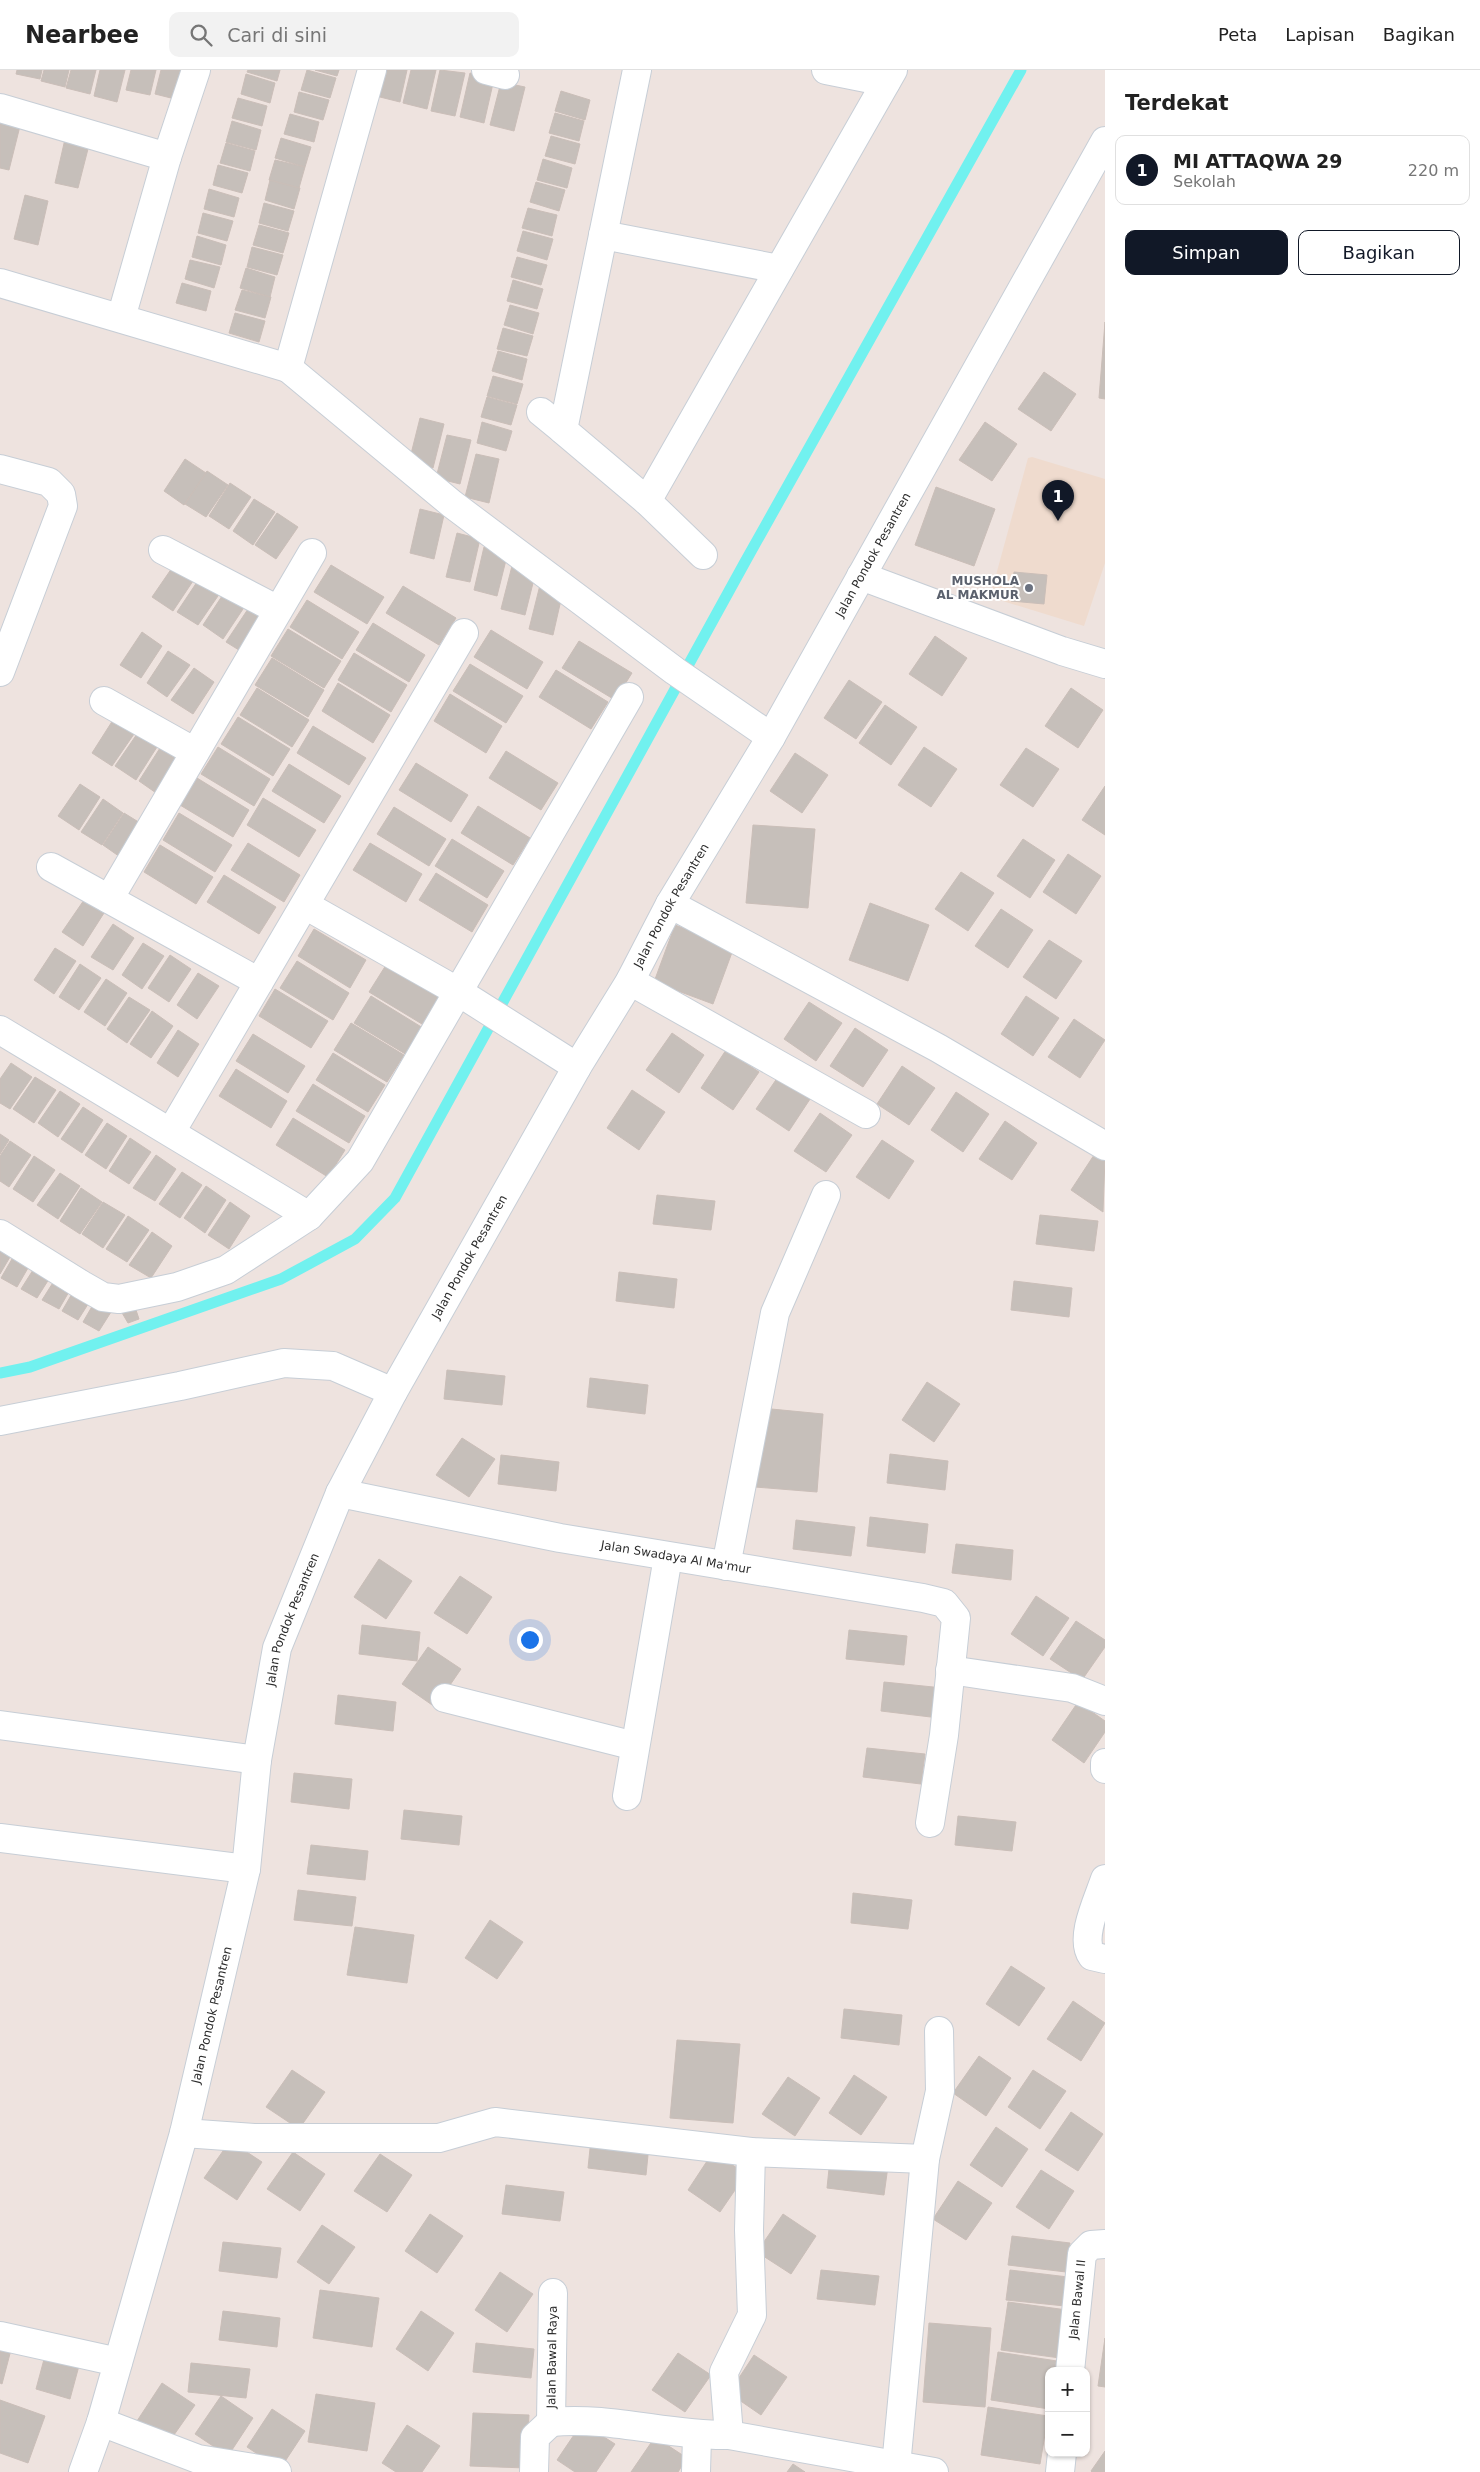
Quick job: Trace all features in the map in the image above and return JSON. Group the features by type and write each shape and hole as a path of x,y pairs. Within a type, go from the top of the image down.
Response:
{"street":[{"path":"120,318 167,157 196,70"},
{"path":"288,368 372,70"},
{"path":"564,430 637,70"},
{"path":"647,501 889,76 826,70"},
{"path":"0,108 167,157"},
{"name":"Jalan Pondok Pesantren","path":"83,2472 118,2362 184,2133 246,1869 257,1760 277,1648 340,1493 393,1392 577,1067 630,980 670,904 771,737 1105,141"},
{"path":"603,235 779,269"},
{"path":"0,283 288,368 452,504 682,677 771,737"},
{"path":"541,412 647,501 703,555"},
{"path":"0,469 49,482 61,494 63,506 0,669"},
{"path":"163,550 278,610"},
{"path":"109,899 312,553"},
{"path":"862,576 1105,664"},
{"path":"171,1132 464,633"},
{"path":"0,1234 82,1285 104,1297 119,1299 177,1287 226,1270 309,1216 360,1161 469,998 628,697"},
{"path":"104,701 195,752"},
{"path":"51,868 259,982"},
{"path":"670,904 938,1048 1105,1146"},
{"path":"304,905 469,998 577,1067"},
{"path":"630,980 866,1114"},
{"path":"0,1030 309,1216"},
{"path":"726,1566 776,1314 826,1195"},
{"path":"0,1421 180,1386 284,1363 333,1366 393,1392"},
{"name":"Jalan Swadaya Al Ma'mur","path":"340,1493 560,1538 914,1596 944,1603 956,1618 944,1735 930,1824"},
{"path":"627,1796 668,1557"},
{"path":"950,1670 1104,1693"},
{"path":"445,1698 635,1746"},
{"path":"0,1724 257,1760"},
{"path":"1105,1763 1105,1769"},
{"path":"0,1838 246,1869"},
{"path":"1105,1879 1086,1937 1087,1949 1092,1956 1105,1960"},
{"path":"896,2466 925,2159 940,2091 939,2031"},
{"path":"184,2133 254,2138 439,2138 495,2122 751,2152 925,2159"},
{"path":"729,2435 724,2372 752,2315 749,2230 751,2152"},
{"name":"Jalan Bawal II","path":"1070,2367 1082,2254 1091,2245 1105,2244"},
{"name":"Jalan Bawal Raya","path":"551,2422 553,2293"},
{"path":"0,2336 118,2362"},
{"path":"534,2472 535,2437 551,2422 579,2420 697,2436 729,2435 934,2472"},
{"path":"100,2422 198,2459 277,2472"},
{"path":"696,2472 697,2436"},
{"path":"1060,2472 1062,2457"}],"shaded area":[{"path":"1032,457 1105,479 1105,563 1084,626 990,597 1028,458"}],"building":[{"path":"17,70 42,70 40,79 16,74"},
{"path":"44,70 69,70 65,87 41,81"},
{"path":"71,70 96,70 90,94 66,88"},
{"path":"100,70 125,70 117,102 94,96"},
{"path":"131,70 156,70 150,95 126,90"},
{"path":"161,70 186,70 179,100 155,94"},
{"path":"248,70 280,70 277,81 247,72"},
{"path":"307,70 336,78 330,98 301,90"},
{"path":"315,70 339,70 337,76"},
{"path":"382,70 407,70 400,102 376,96"},
{"path":"411,70 436,70 427,109 403,103"},
{"path":"440,70 465,73 455,116 431,111"},
{"path":"470,73 494,79 484,123 460,117"},
{"path":"246,74 275,83 270,103 241,94"},
{"path":"501,82 525,87 514,131 490,125"},
{"path":"561,91 590,100 585,120 555,111"},
{"path":"299,92 329,100 323,120 294,112"},
{"path":"238,98 267,106 262,126 232,118"},
{"path":"555,113 584,121 579,141 549,133"},
{"path":"290,114 319,122 314,142 284,134"},
{"path":"232,121 261,130 256,150 226,142"},
{"path":"0,122 20,126 9,170 0,168"},
{"path":"551,136 580,144 575,164 545,156"},
{"path":"281,138 311,147 305,167 275,158"},
{"path":"65,139 89,145 78,188 55,183"},
{"path":"226,143 255,151 250,171 220,163"},
{"path":"543,159 572,168 567,188 537,180"},
{"path":"275,160 305,167 299,188 269,180"},
{"path":"218,165 248,173 242,193 213,185"},
{"path":"270,180 300,188 294,209 265,200"},
{"path":"536,182 565,190 559,211 530,202"},
{"path":"209,189 239,198 234,217 204,209"},
{"path":"25,195 48,201 38,245 14,239"},
{"path":"264,203 294,211 288,231 259,223"},
{"path":"528,208 557,215 552,236 522,228"},
{"path":"203,213 233,221 227,241 198,233"},
{"path":"259,225 289,233 283,253 253,245"},
{"path":"523,231 553,239 547,260 517,251"},
{"path":"197,236 226,245 221,265 192,257"},
{"path":"252,247 283,255 277,275 247,267"},
{"path":"517,257 547,265 541,285 511,277"},
{"path":"190,260 220,267 214,288 185,279"},
{"path":"246,268 275,277 270,297 240,288"},
{"path":"513,280 543,289 537,309 507,301"},
{"path":"182,283 211,291 206,311 176,303"},
{"path":"242,290 271,297 265,318 235,310"},
{"path":"510,305 539,313 533,334 504,325"},
{"path":"235,313 265,321 259,342 229,333"},
{"path":"1105,322 1105,399 1099,398"},
{"path":"503,328 533,336 527,356 497,349"},
{"path":"498,351 527,359 522,380 492,371"},
{"path":"1044,372 1076,394 1051,431 1018,409"},
{"path":"493,376 523,384 517,404 487,396"},
{"path":"487,397 517,405 511,425 481,417"},
{"path":"420,418 444,424 433,468 409,462"},
{"path":"482,422 512,431 506,451 477,443"},
{"path":"985,422 1017,444 992,481 959,460"},
{"path":"447,435 471,440 460,484 436,478"},
{"path":"476,454 499,459 489,503 465,497"},
{"path":"185,459 206,473 184,505 164,491"},
{"path":"207,471 228,485 206,517 185,504"},
{"path":"230,483 251,497 229,529 209,516"},
{"path":"936,487 995,509 974,566 915,545"},
{"path":"254,499 275,512 253,545 233,531"},
{"path":"420,509 444,515 434,559 410,553"},
{"path":"277,513 298,527 276,559 255,545"},
{"path":"457,533 480,539 470,582 446,577"},
{"path":"484,547 508,552 497,596 474,590"},
{"path":"174,565 195,578 173,611 152,597"},
{"path":"331,565 384,597 367,624 314,592"},
{"path":"512,566 536,571 525,615 501,609"},
{"name":"MUSHOLA AL MAKMUR","path":"1014,572 1047,575 1044,604 1011,601"},
{"path":"199,579 220,593 198,625 177,612"},
{"path":"540,585 563,591 553,635 529,629"},
{"path":"403,586 456,618 439,645 386,613"},
{"path":"224,593 245,606 223,639 203,625"},
{"path":"307,600 359,632 342,659 290,627"},
{"path":"248,609 268,623 247,655 226,642"},
{"path":"373,623 425,655 409,682 356,650"},
{"path":"288,629 341,661 324,688 271,656"},
{"path":"491,630 543,662 527,689 474,657"},
{"path":"142,632 162,646 141,678 120,665"},
{"path":"935,636 967,658 942,696 909,674"},
{"path":"579,641 632,673 615,700 562,668"},
{"path":"168,651 190,665 167,697 147,683"},
{"path":"354,653 407,685 391,712 338,680"},
{"path":"272,658 324,690 308,717 255,685"},
{"path":"470,664 523,696 506,723 453,691"},
{"path":"194,668 214,682 193,714 171,700"},
{"path":"556,670 608,702 591,729 539,697"},
{"path":"849,680 882,702 856,739 824,718"},
{"path":"338,683 390,715 373,743 322,711"},
{"path":"257,688 309,720 292,747 240,715"},
{"path":"1071,688 1103,710 1078,748 1045,726"},
{"path":"450,694 502,726 486,753 434,721"},
{"path":"885,705 917,727 891,765 859,743"},
{"path":"238,717 290,749 273,776 221,744"},
{"path":"113,720 134,734 112,766 92,753"},
{"path":"313,726 366,758 349,785 297,753"},
{"path":"137,734 157,747 136,780 115,766"},
{"path":"218,747 270,779 254,806 201,774"},
{"path":"924,747 957,769 931,807 898,785"},
{"path":"160,748 181,762 159,795 139,781"},
{"path":"1026,748 1059,769 1033,807 1000,785"},
{"path":"506,751 558,783 541,810 489,778"},
{"path":"795,753 828,775 802,813 770,791"},
{"path":"416,763 468,795 451,822 399,790"},
{"path":"289,764 341,796 324,823 272,791"},
{"path":"197,778 249,810 233,837 180,805"},
{"path":"80,784 100,797 79,830 58,816"},
{"path":"1105,786 1105,835 1082,820"},
{"path":"263,798 316,830 299,857 247,825"},
{"path":"103,799 123,813 102,845 81,832"},
{"path":"478,806 530,838 513,865 461,833"},
{"path":"394,807 446,839 429,866 377,834"},
{"path":"124,813 145,826 123,859 103,845"},
{"path":"179,813 232,845 215,872 163,840"},
{"path":"753,825 815,829 808,908 746,903"},
{"path":"452,839 504,871 487,898 435,866"},
{"path":"1023,839 1055,860 1030,898 997,876"},
{"path":"248,843 300,875 284,902 231,870"},
{"path":"370,843 422,874 406,902 353,870"},
{"path":"160,845 213,877 196,904 144,872"},
{"path":"1068,854 1101,876 1076,914 1043,892"},
{"path":"961,872 994,893 968,931 935,909"},
{"path":"436,873 488,905 472,932 419,900"},
{"path":"224,875 276,907 259,934 207,902"},
{"path":"84,900 104,913 83,946 62,932"},
{"path":"870,903 929,925 908,981 849,960"},
{"path":"1001,909 1033,930 1008,968 975,946"},
{"path":"113,924 134,938 113,970 91,957"},
{"path":"675,925 734,947 713,1004 654,982"},
{"path":"314,929 366,960 350,988 298,956"},
{"path":"1049,940 1082,961 1056,999 1023,977"},
{"path":"143,943 164,956 142,989 122,975"},
{"path":"55,948 76,961 54,994 34,980"},
{"path":"170,955 191,969 169,1002 148,988"},
{"path":"297,961 349,993 333,1020 280,988"},
{"path":"80,964 101,978 79,1010 59,997"},
{"path":"386,965 439,997 422,1024 369,992"},
{"path":"198,973 219,986 197,1019 177,1005"},
{"path":"106,979 127,993 105,1026 84,1012"},
{"path":"275,989 328,1021 311,1048 259,1016"},
{"path":"371,996 423,1028 407,1055 354,1023"},
{"path":"1026,996 1059,1018 1033,1056 1001,1034"},
{"path":"129,997 150,1010 127,1043 107,1029"},
{"path":"809,1002 842,1023 816,1061 784,1039"},
{"path":"152,1011 173,1026 151,1058 130,1044"},
{"path":"1074,1019 1105,1040 1080,1078 1048,1057"},
{"path":"351,1023 404,1055 387,1082 334,1050"},
{"path":"855,1028 888,1050 863,1087 830,1066"},
{"path":"178,1030 199,1044 178,1077 157,1063"},
{"path":"672,1033 704,1055 679,1093 646,1070"},
{"path":"253,1034 305,1066 288,1093 236,1061"},
{"path":"726,1050 759,1072 733,1110 701,1088"},
{"path":"333,1053 385,1085 368,1112 316,1080"},
{"path":"11,1063 32,1077 10,1109 0,1103 0,1079"},
{"path":"902,1066 935,1088 909,1125 877,1104"},
{"path":"236,1069 287,1101 271,1128 219,1096"},
{"path":"782,1071 814,1093 789,1131 756,1109"},
{"path":"35,1077 56,1090 34,1123 13,1109"},
{"path":"313,1084 365,1116 349,1143 296,1111"},
{"path":"632,1090 665,1112 639,1150 607,1128"},
{"path":"60,1091 80,1104 58,1137 38,1123"},
{"path":"956,1092 989,1114 963,1152 931,1130"},
{"path":"83,1107 103,1120 82,1153 61,1139"},
{"path":"820,1113 852,1135 826,1172 794,1151"},
{"path":"293,1118 345,1150 328,1177 276,1145"},
{"path":"1005,1121 1037,1143 1012,1180 979,1159"},
{"path":"107,1123 127,1136 106,1169 85,1155"},
{"path":"0,1134 9,1140 0,1154"},
{"path":"130,1138 151,1152 129,1184 109,1171"},
{"path":"882,1140 914,1161 889,1199 856,1177"},
{"path":"10,1141 31,1155 9,1187 0,1181 0,1156"},
{"path":"1096,1152 1105,1158 1103,1212 1071,1190"},
{"path":"156,1155 176,1169 155,1201 133,1188"},
{"path":"34,1156 55,1170 33,1202 13,1189"},
{"path":"182,1172 202,1185 180,1218 159,1204"},
{"path":"60,1173 80,1186 58,1219 37,1205"},
{"path":"206,1186 226,1200 205,1233 184,1218"},
{"path":"81,1188 102,1202 80,1234 60,1221"},
{"path":"657,1195 715,1201 711,1230 653,1224"},
{"path":"103,1202 125,1215 103,1248 82,1234"},
{"path":"230,1202 250,1216 229,1249 208,1235"},
{"path":"1040,1215 1098,1221 1094,1251 1036,1244"},
{"path":"128,1216 149,1230 127,1262 106,1249"},
{"path":"152,1232 172,1246 151,1278 129,1265"},
{"path":"0,1251 10,1257 0,1274"},
{"path":"12,1259 28,1268 17,1287 1,1278"},
{"path":"33,1270 49,1279 37,1298 21,1289"},
{"path":"619,1272 677,1279 674,1308 616,1301"},
{"path":"54,1281 70,1290 59,1309 42,1300"},
{"path":"1014,1281 1072,1288 1069,1317 1011,1310"},
{"path":"73,1292 90,1301 78,1320 62,1311"},
{"path":"94,1303 111,1312 99,1331 83,1322"},
{"path":"134,1304 139,1319 128,1323 121,1311"},
{"path":"447,1370 505,1376 502,1405 444,1399"},
{"path":"590,1378 648,1385 645,1414 587,1407"},
{"path":"927,1382 960,1404 934,1442 902,1420"},
{"path":"761,1408 823,1414 817,1492 755,1487"},
{"path":"462,1438 495,1459 469,1497 436,1475"},
{"path":"890,1454 948,1461 945,1490 887,1483"},
{"path":"501,1455 559,1462 556,1491 498,1484"},
{"path":"870,1517 928,1524 925,1553 867,1546"},
{"path":"796,1520 855,1527 851,1556 793,1549"},
{"path":"956,1544 1013,1550 1011,1580 952,1573"},
{"path":"379,1559 412,1581 386,1619 354,1597"},
{"path":"460,1576 492,1597 467,1634 434,1613"},
{"path":"1036,1596 1069,1618 1043,1656 1011,1634"},
{"path":"1076,1621 1105,1640 1105,1647 1082,1680 1050,1659"},
{"path":"362,1625 420,1632 417,1661 359,1654"},
{"path":"849,1630 907,1636 904,1665 846,1659"},
{"path":"428,1647 461,1669 435,1707 402,1684"},
{"path":"884,1682 943,1688 939,1718 881,1711"},
{"path":"338,1695 396,1702 393,1731 335,1724"},
{"path":"1078,1702 1105,1721 1105,1732 1084,1763 1052,1740"},
{"path":"867,1748 925,1754 921,1784 863,1777"},
{"path":"294,1773 352,1779 349,1809 291,1802"},
{"path":"404,1810 462,1816 459,1845 401,1839"},
{"path":"958,1816 1016,1822 1012,1851 955,1845"},
{"path":"311,1845 368,1851 365,1880 307,1874"},
{"path":"298,1890 356,1897 352,1926 294,1920"},
{"path":"853,1893 912,1900 908,1929 851,1923"},
{"path":"490,1920 523,1942 497,1979 465,1958"},
{"path":"355,1927 414,1935 407,1983 347,1975"},
{"path":"1011,1966 1045,1988 1019,2026 986,2004"},
{"path":"1073,2001 1105,2023 1081,2061 1047,2039"},
{"path":"844,2009 902,2015 899,2045 841,2038"},
{"path":"677,2040 740,2044 733,2123 670,2118"},
{"path":"979,2056 1011,2078 986,2116 953,2093"},
{"path":"292,2070 325,2092 299,2129 266,2107"},
{"path":"1033,2070 1066,2091 1040,2129 1008,2107"},
{"path":"854,2075 887,2097 861,2135 829,2113"},
{"path":"788,2077 820,2098 795,2136 762,2114"},
{"path":"1071,2112 1103,2134 1078,2171 1045,2150"},
{"path":"996,2127 1028,2149 1002,2187 970,2165"},
{"path":"591,2139 649,2145 646,2175 588,2168"},
{"path":"230,2141 262,2162 237,2200 204,2178"},
{"path":"293,2152 325,2174 300,2211 267,2189"},
{"path":"713,2152 746,2174 720,2212 688,2190"},
{"path":"380,2154 412,2175 387,2212 354,2191"},
{"path":"830,2159 888,2166 884,2195 827,2188"},
{"path":"1041,2170 1074,2191 1049,2229 1016,2207"},
{"path":"958,2181 992,2203 966,2240 933,2219"},
{"path":"506,2185 564,2192 560,2221 502,2214"},
{"path":"430,2214 463,2236 437,2273 405,2251"},
{"path":"783,2214 816,2236 791,2274 757,2252"},
{"path":"322,2225 355,2247 329,2284 297,2262"},
{"path":"1012,2236 1070,2243 1066,2272 1008,2265"},
{"path":"223,2242 281,2248 277,2278 219,2271"},
{"path":"821,2270 879,2276 875,2305 817,2299"},
{"path":"1010,2270 1068,2277 1065,2306 1006,2300"},
{"path":"500,2272 533,2294 507,2332 475,2310"},
{"path":"320,2290 379,2298 372,2347 313,2338"},
{"path":"1008,2302 1067,2310 1060,2358 1001,2350"},
{"path":"223,2311 280,2318 277,2347 219,2340"},
{"path":"421,2311 454,2333 428,2371 396,2349"},
{"path":"929,2323 991,2328 985,2407 923,2402"},
{"path":"1105,2338 1105,2387 1098,2386"},
{"path":"0,2343 12,2346 2,2384 0,2383"},
{"path":"476,2343 534,2349 531,2378 473,2372"},
{"path":"46,2352 80,2362 70,2399 36,2389"},
{"path":"998,2352 1057,2361 1056,2367 1045,2367 1045,2408 991,2400"},
{"path":"678,2353 711,2375 685,2412 652,2390"},
{"path":"754,2355 787,2377 761,2415 729,2393"},
{"path":"191,2363 250,2369 246,2398 188,2392"},
{"path":"162,2383 195,2405 169,2442 137,2421"},
{"path":"316,2394 375,2403 367,2451 308,2442"},
{"path":"221,2396 253,2418 228,2456 195,2434"},
{"path":"0,2400 45,2416 28,2463 0,2453"},
{"path":"988,2407 1045,2416 1045,2434 1040,2464 981,2455"},
{"path":"272,2409 305,2431 280,2469 247,2447"},
{"path":"473,2413 529,2415 526,2468 470,2466"},
{"path":"582,2423 615,2444 596,2472 575,2472 557,2460"},
{"path":"407,2425 440,2446 422,2472 396,2472 382,2463"},
{"path":"655,2437 687,2458 678,2472 631,2472"},
{"path":"1105,2451 1105,2472 1092,2472 1091,2471"},
{"path":"793,2464 805,2472 787,2472"}],"waterway":[{"path":"0,1373 30,1367 281,1279 355,1239 395,1198 745,562 1021,70"}],"place":[{"name":"MI ATTAQWA 29","path":"1058,521"},
{"name":"MUSHOLA AL MAKMUR","path":"1029,588"}]}
